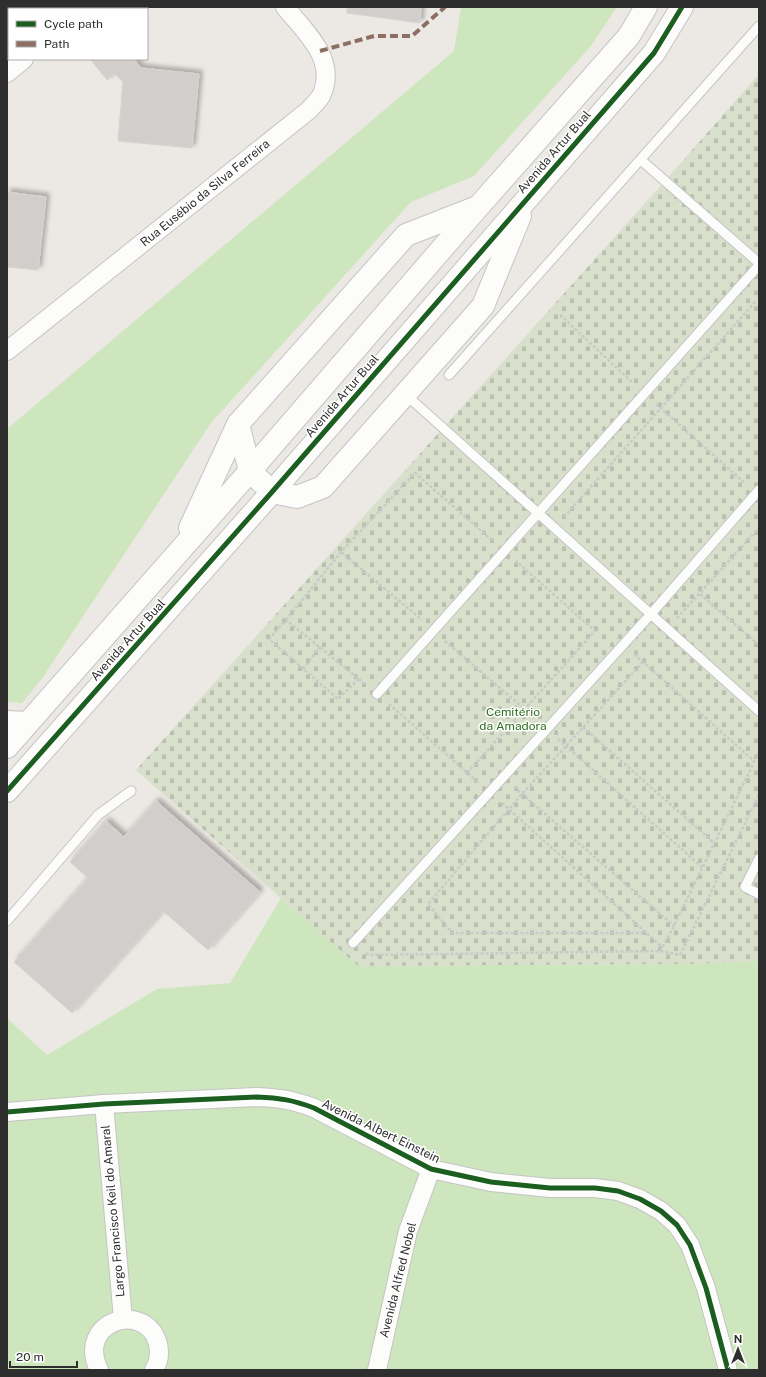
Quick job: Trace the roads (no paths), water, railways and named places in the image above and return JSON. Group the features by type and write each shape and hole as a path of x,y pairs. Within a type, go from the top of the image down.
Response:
{"street":[{"name":"Rua Eusébio da Silva Ferreira","path":"7,351 309,110 320,97 326,78 325,63 320,51 285,7"},
{"name":"Avenida Artur Bual","path":"7,747 629,36 646,7"},
{"name":"Avenida Artur Bual","path":"7,791 272,492 654,53 682,7"},
{"path":"7,73 23,60"},
{"name":"Avenida Artur Bual","path":"272,492 297,497 323,487 405,394 490,313 527,198"},
{"name":"Avenida Artur Bual","path":"181,548 238,424 406,235 478,207"},
{"path":"238,424 250,471 272,492"},
{"path":"7,720 29,721"},
{"name":"Avenida Albert Einstein","path":"7,1112 104,1104 256,1097 278,1098 295,1101 314,1108 431,1169 491,1182 550,1188 595,1188 618,1192 640,1199 661,1210 677,1225 690,1245 706,1288 728,1370"},
{"name":"Largo Francisco Keil do Amaral","path":"104,1104 123,1319"},
{"name":"Avenida Alfred Nobel","path":"377,1370 408,1231 431,1169"},
{"path":"99,1370 94,1361 93,1350 96,1338 103,1329 112,1322 123,1319 143,1323 151,1330 159,1349 158,1359 154,1370"}],"lane":[{"path":"448,375 490,313 641,160 759,26"},
{"path":"377,694 759,264 641,160"},
{"path":"405,394 759,711"},
{"path":"353,943 624,645 758,492"},
{"path":"7,921 98,815 131,791"},
{"path":"759,859 745,887 759,894"}],"park label":[{"name":"Cemitério da Amadora","path":"513,719"}]}
